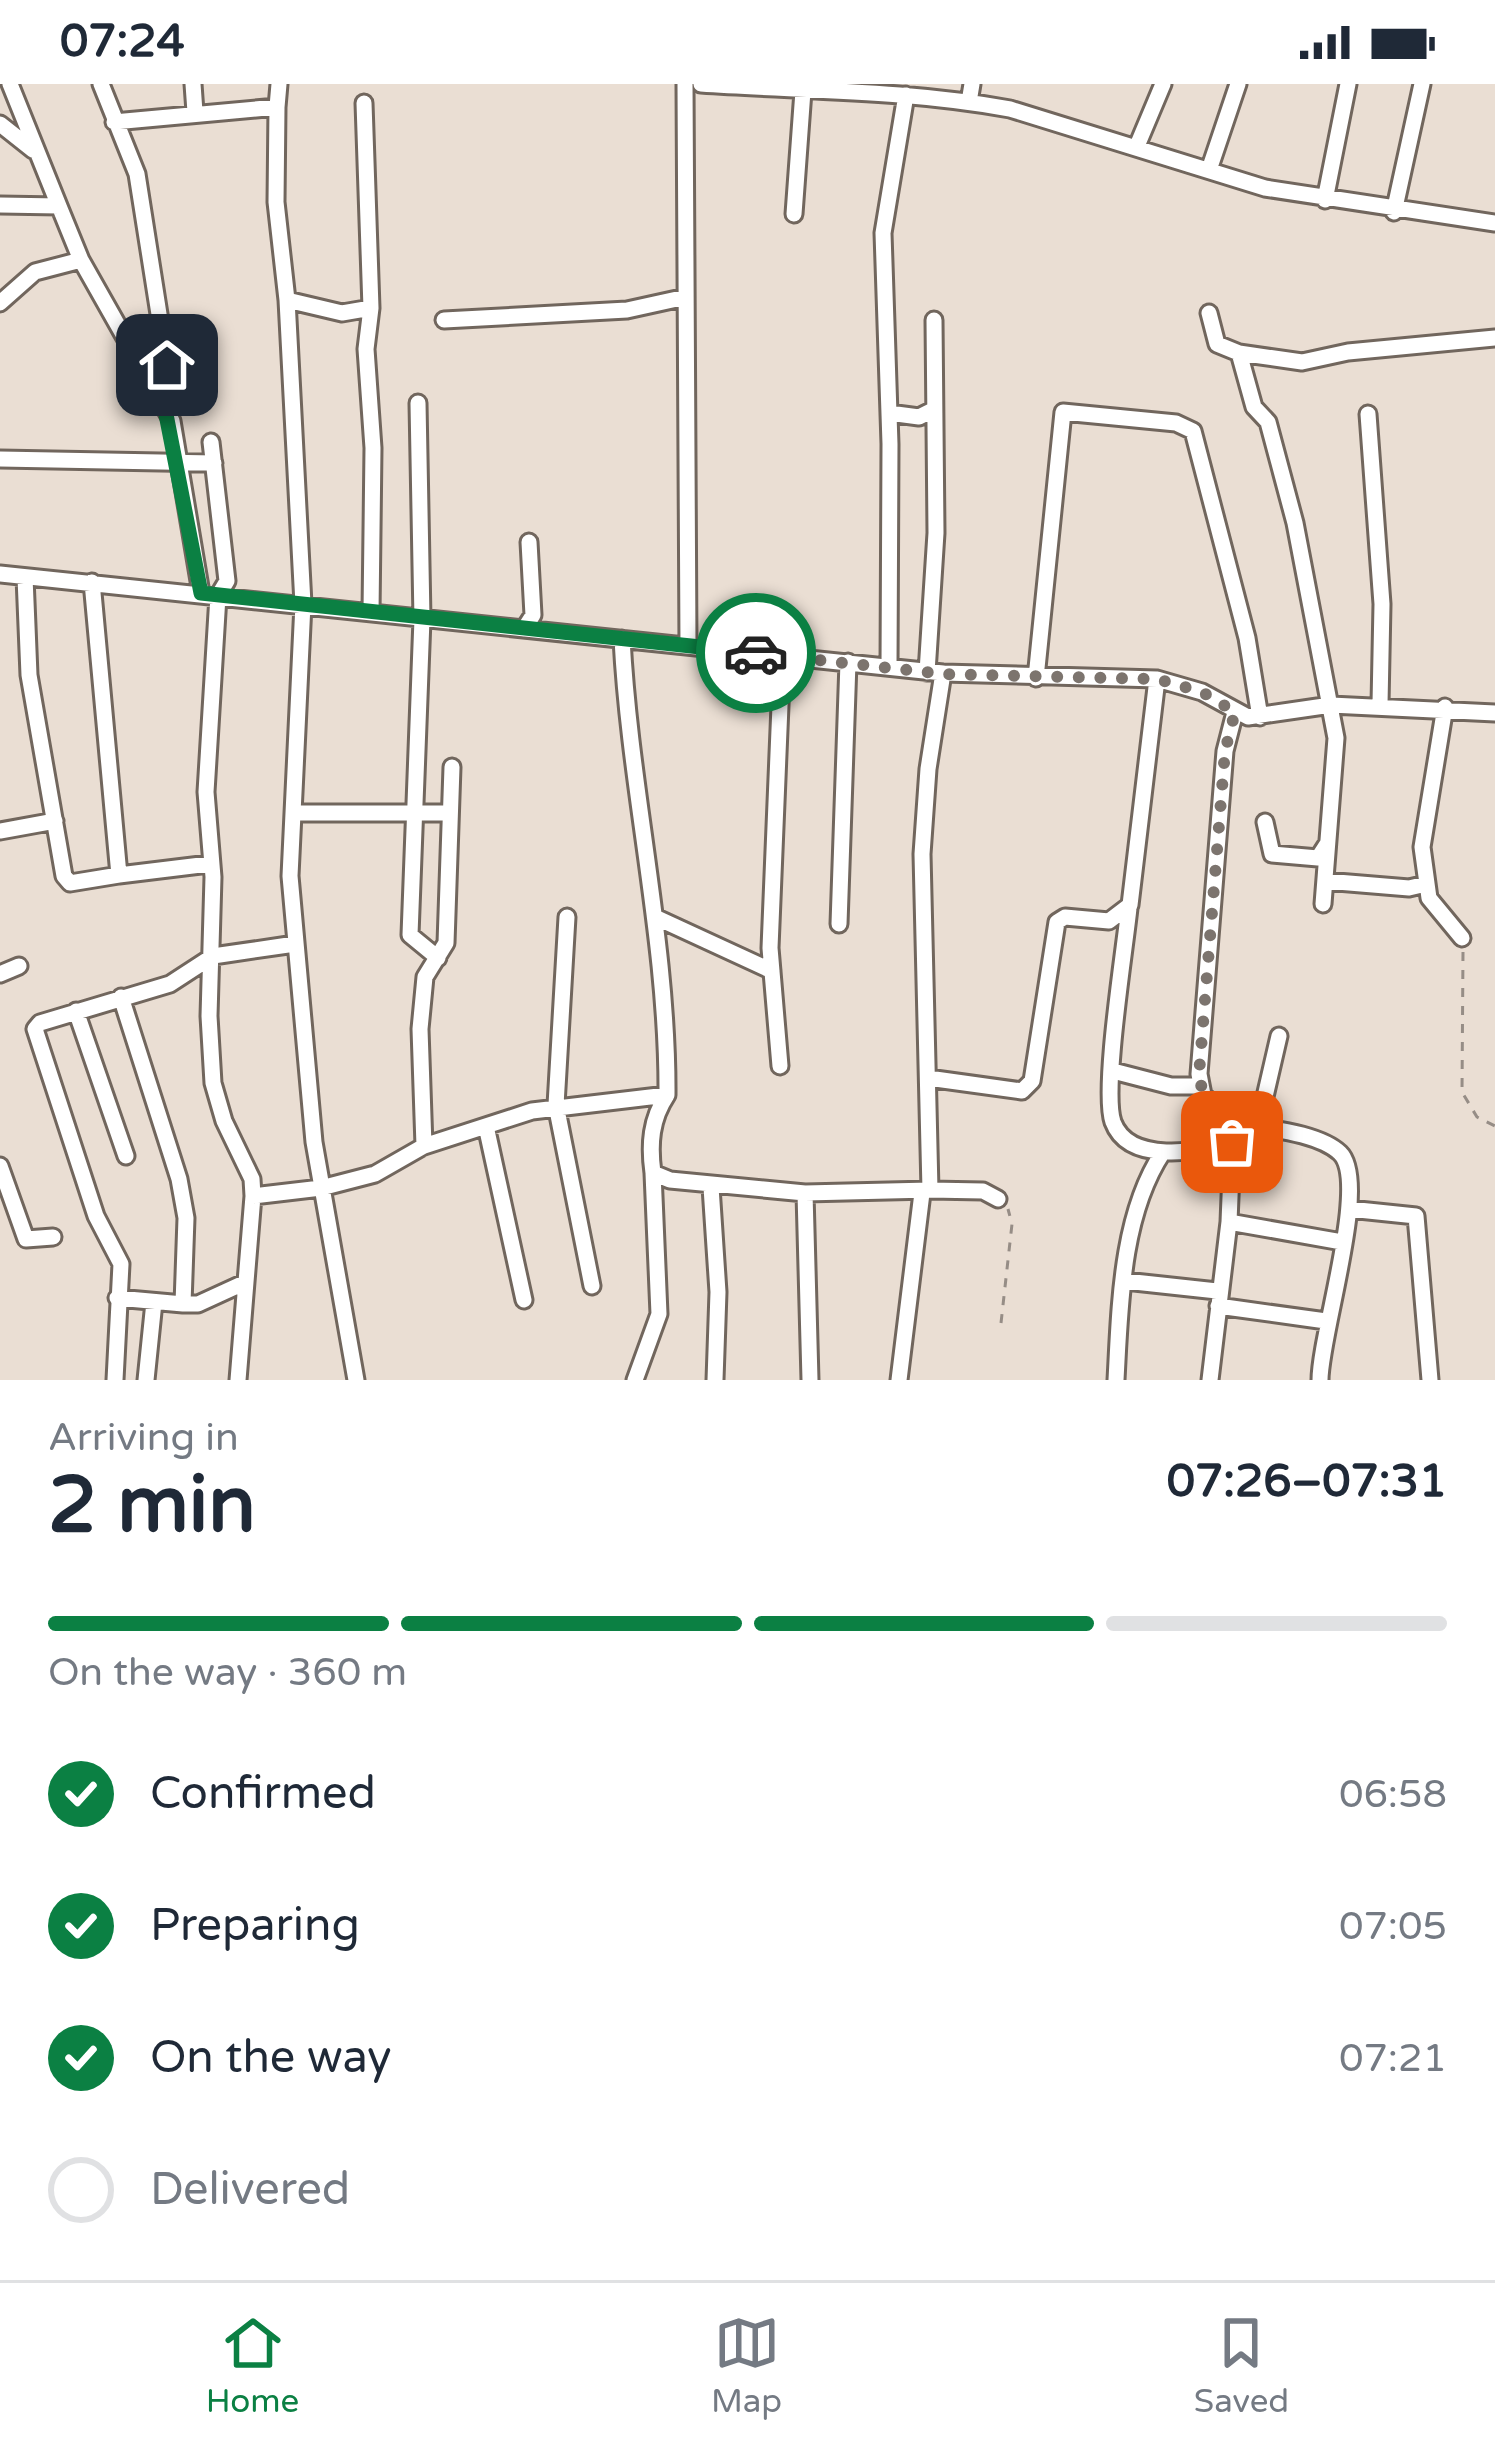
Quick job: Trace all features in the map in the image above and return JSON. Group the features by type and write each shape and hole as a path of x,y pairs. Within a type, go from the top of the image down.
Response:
{"street":[{"path":"100,84 140,196 167,365 163,399"},
{"path":"193,84 195,112"},
{"path":"279,84 275,185 287,300 303,604 290,876 321,1188 356,1380"},
{"path":"685,84 688,644"},
{"path":"701,84 803,91 855,88 969,102 1325,200 1495,224"},
{"path":"969,102 973,84"},
{"path":"1137,146 1163,84"},
{"path":"1209,170 1238,84"},
{"path":"1325,200 1348,84"},
{"path":"1394,212 1421,84"},
{"path":"794,214 803,91"},
{"path":"8,93 81,260 163,399 210,594 206,792 214,1083 224,1121 252,1179 254,1196 238,1380"},
{"path":"889,667 890,413 883,233 906,95"},
{"path":"364,103 371,308 366,349 373,448 371,613"},
{"path":"114,122 278,107"},
{"path":"0,124 36,152"},
{"path":"0,205 59,206"},
{"path":"0,304 35,272 81,260"},
{"path":"444,320 627,310 686,296"},
{"path":"287,300 342,313 371,308"},
{"path":"1209,313 1217,344 1239,353 1302,362 1348,352 1495,338"},
{"path":"899,1380 926,1192 922,854 935,673 934,320"},
{"path":"1239,353 1254,407 1268,422 1331,705 1336,738 1323,904"},
{"path":"418,403 422,619 410,934 439,958"},
{"path":"890,413 919,417 933,410"},
{"path":"1036,678 1063,412 1175,423 1192,431 1214,528 1247,638 1261,717"},
{"path":"1368,414 1382,604 1380,704"},
{"path":"210,594 227,581 211,442"},
{"path":"0,459 214,463"},
{"path":"524,628 533,615 530,542"},
{"path":"0,574 935,673 1157,679 1202,692 1235,712 1261,717 1331,705 1495,712"},
{"path":"25,577 29,675 64,876 70,883 209,863"},
{"path":"92,582 119,875"},
{"path":"622,639 627,740 655,917 668,1095 656,1113 653,1173 659,1314 635,1380"},
{"path":"780,1066 772,971 782,657"},
{"path":"839,925 848,662"},
{"path":"1157,679 1113,1071 1114,1124 1125,1138 1163,1152 1204,1151 1232,1142"},
{"path":"1445,707 1424,821 1426,884 1430,898 1462,938"},
{"path":"1235,712 1225,751 1201,1086 1215,1111 1233,1122 1337,1149 1348,1163 1349,1209 1326,1321 1320,1380"},
{"path":"424,1146 420,1030 425,977 446,944 452,767"},
{"path":"295,813 450,813"},
{"path":"0,831 55,820"},
{"path":"1265,822 1272,854 1318,858 1329,842"},
{"path":"1325,881 1409,888 1426,884"},
{"path":"928,1078 995,1091 1028,1088 1043,1033 1057,922 1065,917 1108,921 1130,904"},
{"path":"567,917 556,1105 592,1286"},
{"path":"655,917 772,971"},
{"path":"115,1380 119,1258 96,1216 34,1036 40,1023 170,984 213,956 295,944"},
{"path":"0,974 20,965"},
{"path":"121,998 179,1179 186,1218 183,1304"},
{"path":"76,1011 126,1156"},
{"path":"1258,1127 1279,1036"},
{"path":"1113,1071 1172,1086 1201,1086"},
{"path":"254,1196 321,1188 375,1174 424,1146 556,1105 668,1095"},
{"path":"1210,1380 1229,1222 1233,1122"},
{"path":"486,1126 524,1300"},
{"path":"1116,1380 1125,1282 1145,1186 1163,1152"},
{"path":"0,1166 26,1239 53,1238"},
{"path":"653,1173 711,1187 805,1193 983,1191 998,1199"},
{"path":"711,1187 718,1292 715,1380"},
{"path":"805,1193 810,1380"},
{"path":"1349,1209 1416,1216 1430,1380"},
{"path":"1229,1222 1342,1242"},
{"path":"117,1298 198,1304 246,1282"},
{"path":"1125,1282 1326,1321"},
{"path":"146,1380 154,1302"}],"path":[{"path":"1462,938 1462,1092 1477,1117 1495,1126"},
{"path":"998,1199 1010,1211 1012,1224 1001,1323"}],"way so far":[{"path":"756,653 943,674 1157,679 1202,692 1235,712 1225,751 1199,1074 1203,1095 1215,1111 1233,1122 1232,1142"}],"route":[{"path":"167,365 163,399 172,421 201,593 756,653"}]}
